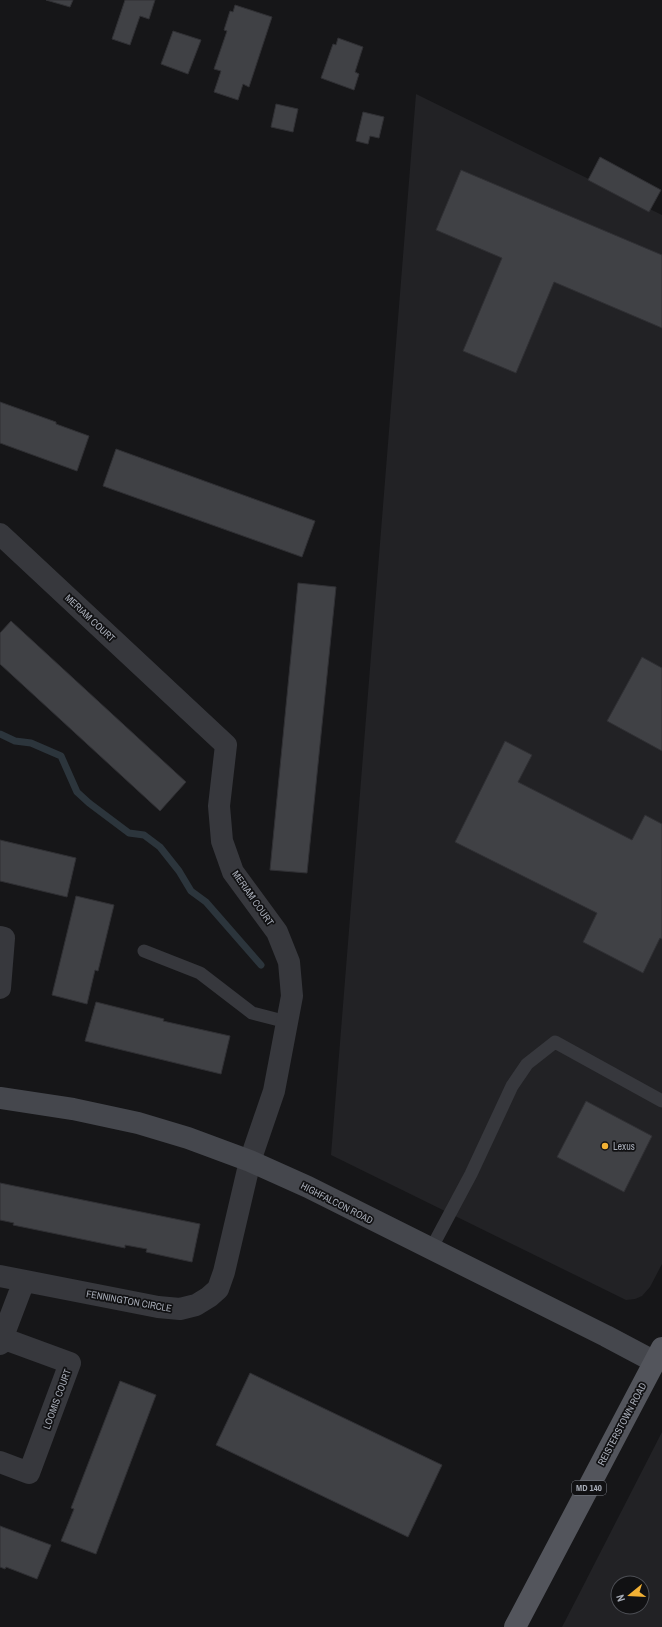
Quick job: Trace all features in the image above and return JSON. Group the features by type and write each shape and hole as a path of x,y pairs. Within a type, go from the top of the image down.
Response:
{"main road":[{"name":"REISTERSTOWN ROAD","path":"516,1627 658,1355"}],"street":[{"name":"MERIAM COURT","path":"0,534 226,745 219,806 222,841 233,872 278,932 289,962 292,996 274,1091 250,1161"},
{"path":"0,937 4,938 0,988"},
{"name":"HIGHFALCON ROAD","path":"0,1098 73,1109 138,1123 188,1138 250,1161 308,1187 606,1336 658,1355"},
{"name":"FENNINGTON CIRCLE","path":"0,1276 158,1307 180,1309 196,1305 209,1298 218,1289 224,1272 250,1161"},
{"name":"LOOMIS COURT","path":"0,1462 29,1473 70,1363 1,1341 24,1281"}],"lane":[{"path":"144,951 200,973 252,1012 287,1022"},
{"path":"431,1248 471,1174 512,1086 527,1064 555,1042 662,1101"}],"shaded area":[{"path":"416,94 662,215 662,1264 650,1287 642,1296 635,1299 626,1300 331,1155"},
{"path":"662,1432 662,1627 562,1627"}],"building":[{"path":"46,0 73,0 70,7"},
{"path":"125,0 155,0 149,19 140,16 130,45 112,39"},
{"path":"235,5 272,17 249,87 243,84 238,100 214,92 221,71 214,69 227,31 224,30 230,11 233,12"},
{"path":"173,31 201,40 188,74 161,64"},
{"path":"338,38 363,47 355,72 359,74 354,90 321,78 333,44 336,45"},
{"path":"276,104 298,109 293,132 271,127"},
{"path":"363,112 384,117 379,138 370,136 368,144 356,141"},
{"path":"600,157 661,190 649,212 588,180"},
{"path":"461,170 662,255 662,328 554,282 516,373 463,351 502,258 436,230"},
{"path":"0,402 56,422 56,424 89,436 77,471 0,443"},
{"path":"116,449 315,521 302,557 103,486"},
{"path":"298,583 336,587 307,873 270,870"},
{"path":"11,621 186,782 160,811 0,664 0,633"},
{"path":"642,657 662,668 662,751 607,721"},
{"path":"505,741 532,755 518,782 632,840 645,815 662,824 662,939 660,938 643,973 583,942 597,913 455,842"},
{"path":"0,840 76,858 67,897 0,881"},
{"path":"76,896 114,905 98,971 95,970 87,1004 52,995"},
{"path":"96,1002 164,1019 163,1021 230,1036 221,1074 85,1041"},
{"name":"Lexus","path":"586,1101 652,1136 624,1192 557,1157"},
{"path":"0,1183 200,1224 192,1262 146,1252 147,1249 125,1245 125,1248 13,1225 14,1223 0,1220"},
{"path":"250,1373 442,1465 408,1537 216,1445"},
{"path":"120,1381 156,1395 96,1554 61,1541 74,1509 71,1508"},
{"path":"0,1526 51,1545 37,1579 6,1567 5,1569 0,1567"}],"waterway":[{"path":"0,734 15,741 31,743 61,756 77,792 89,803 129,833 144,835 160,847 179,871 191,891 206,902 261,965"}],"place":[{"name":"Lexus","path":"605,1146"}]}
